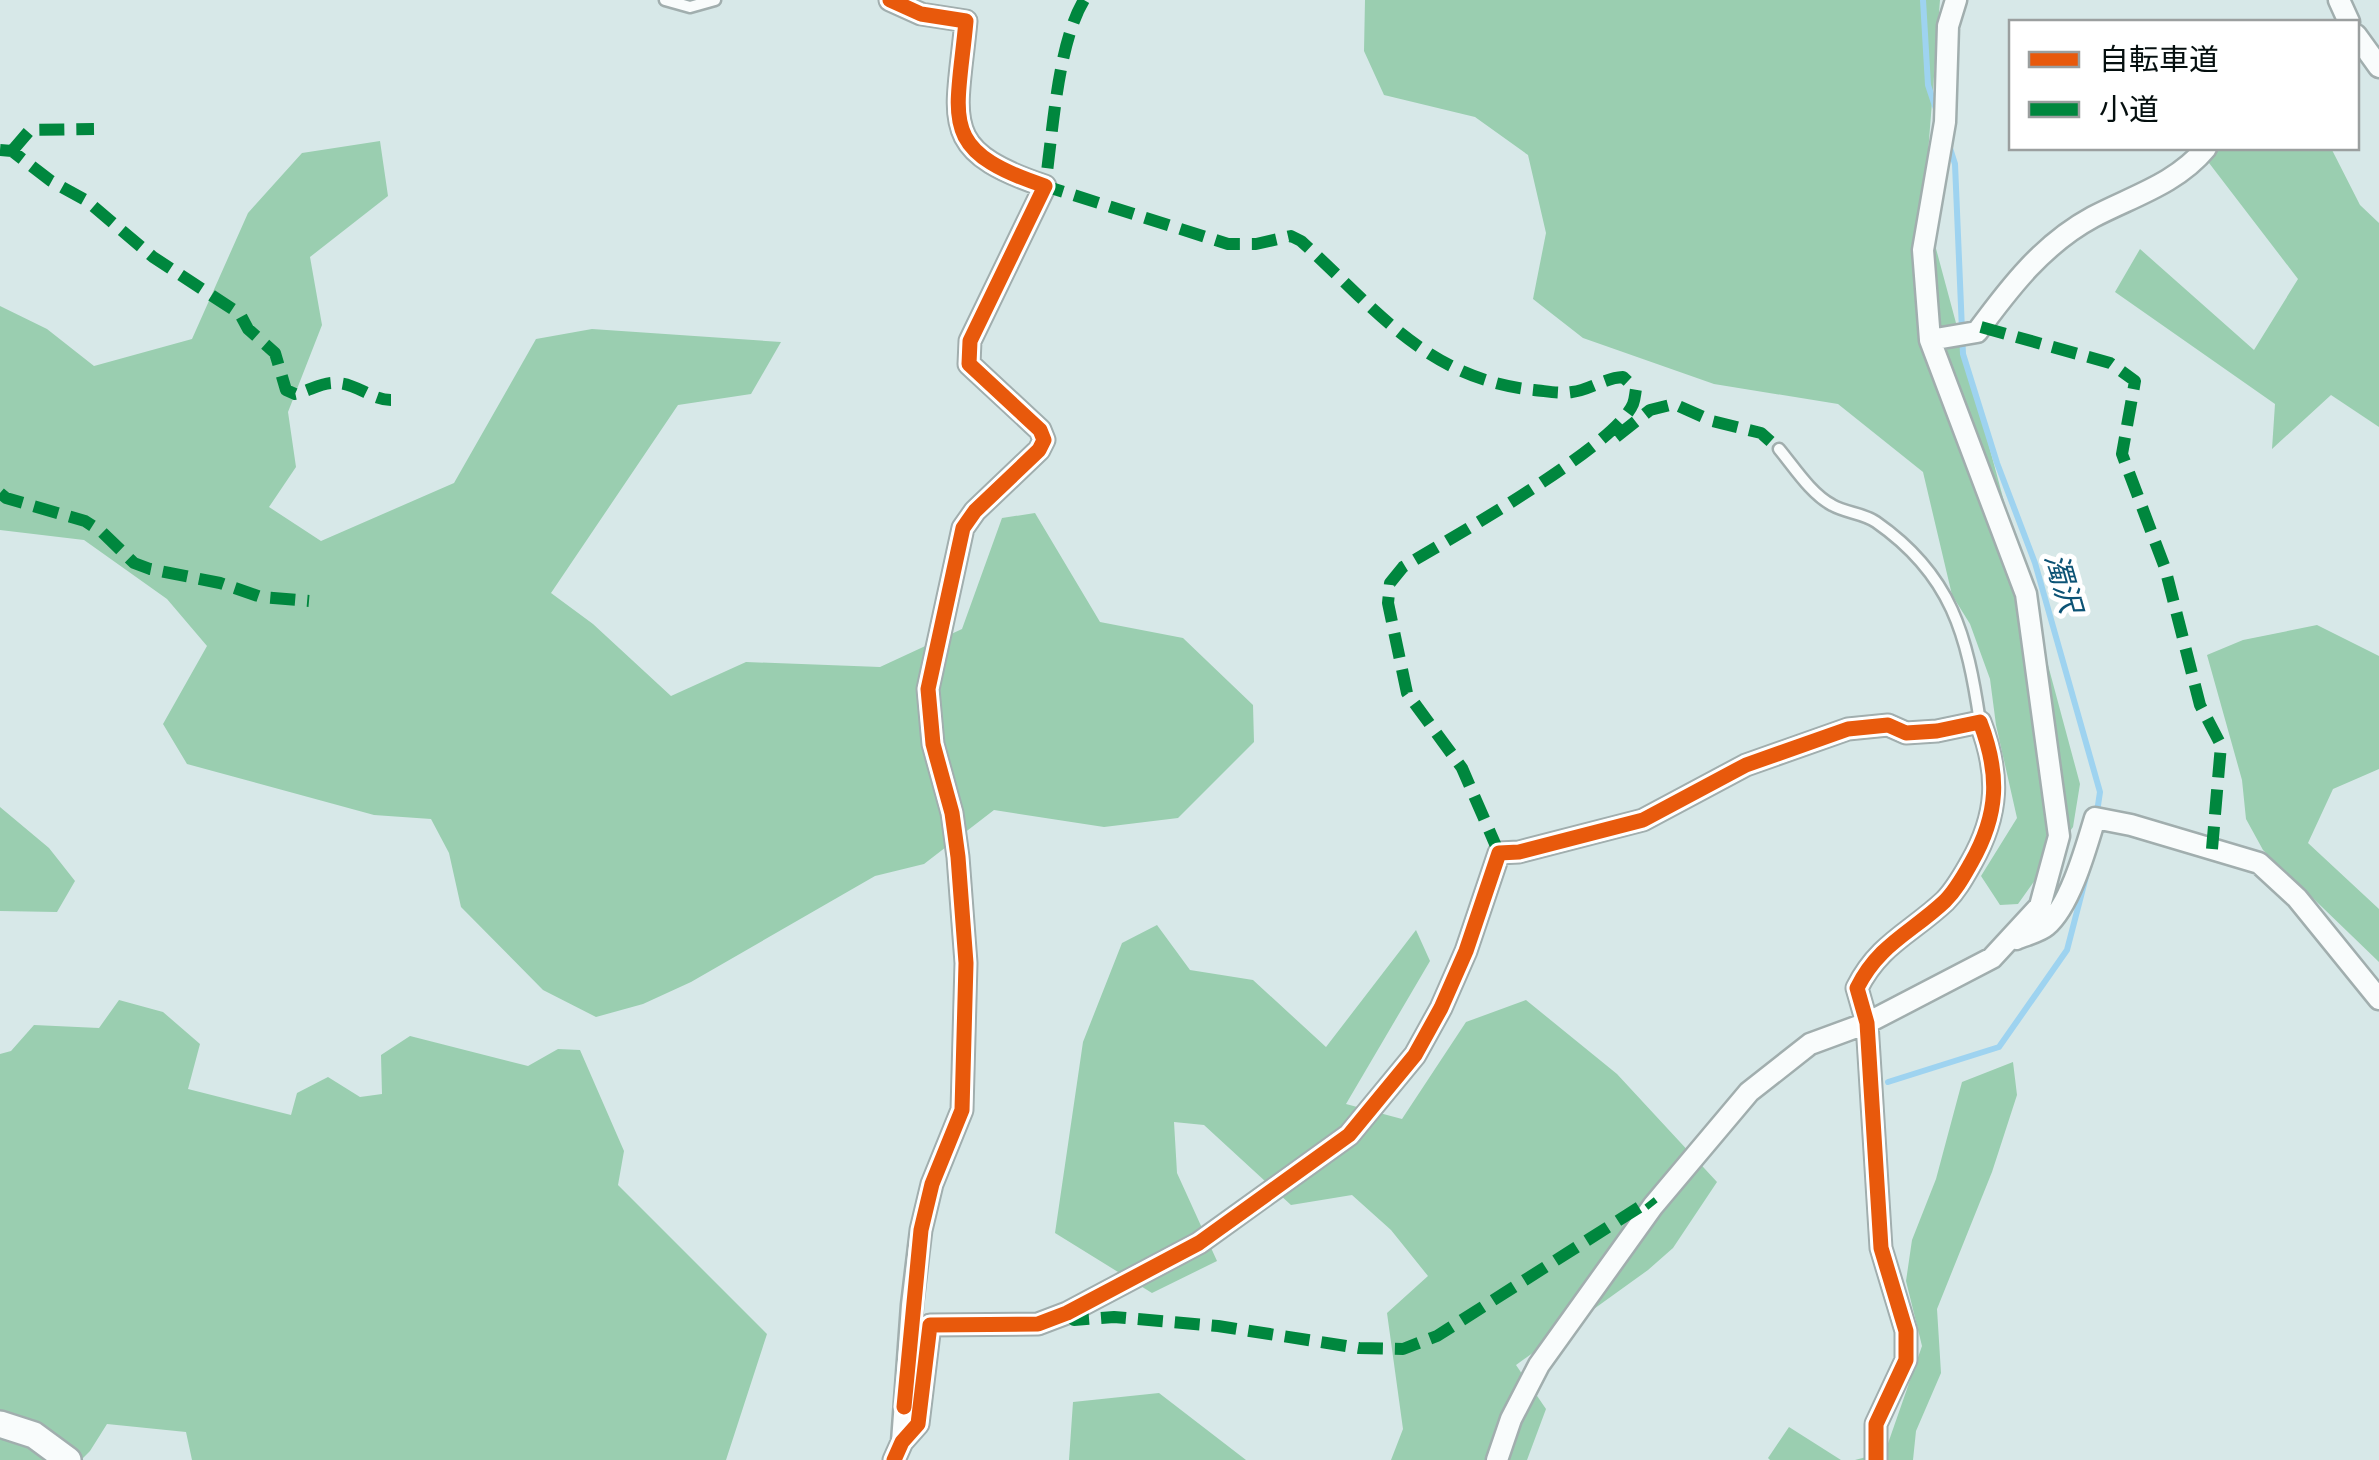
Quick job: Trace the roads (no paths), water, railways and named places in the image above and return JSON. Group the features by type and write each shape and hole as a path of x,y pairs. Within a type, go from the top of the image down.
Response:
{"street":[{"path":"890,0 921,14 966,21 958,108 962,135 980,158 1006,173 1045,186 970,341 968,364 1040,430 1044,440 1040,450 974,511 963,528 928,690 933,744 952,813 960,875 966,962 962,1110 932,1184 921,1230 898,1451"},
{"path":"1497,1460 1511,1420 1539,1364 1653,1206 1749,1092 1810,1044 1867,1023 1992,958 2040,906 2059,836 2026,594 1930,340 1923,250 1945,122 1948,26 1956,0"},
{"path":"1930,340 1977,332 2016,279 2044,251 2092,217 2145,195 2204,150"},
{"path":"898,1451 918,1424 930,1325 1038,1324 1067,1314 1199,1244 1349,1135 1415,1055 1441,1008 1466,951 1499,853 1519,852 1643,820 1746,766 1848,729 1888,725 1906,732 1922,732 1980,722 1992,752 1994,805 1986,836 1950,896 1891,941 1867,968 1857,988 1867,1023 1882,1248 1906,1331 1906,1360 1876,1424 1876,1460"},
{"path":"2010,942 2046,926 2079,869 2095,818 2260,863 2297,898 2379,999"},
{"path":"0,1424 34,1435 68,1460"}],"lane":[{"path":"664,0 690,6 714,0"},
{"path":"1779,449 1830,505 1873,519 1914,554 1941,587 1962,627 1980,722"}],"waterway":[{"name":"濁沢","path":"1923,0 1928,85 1937,112"},
{"name":"濁沢","path":"1948,142 1955,164 1963,354 1997,463 2035,563 2100,792 2097,812"},
{"name":"濁沢","path":"1888,1082 1999,1047 2067,950 2088,869"}]}
